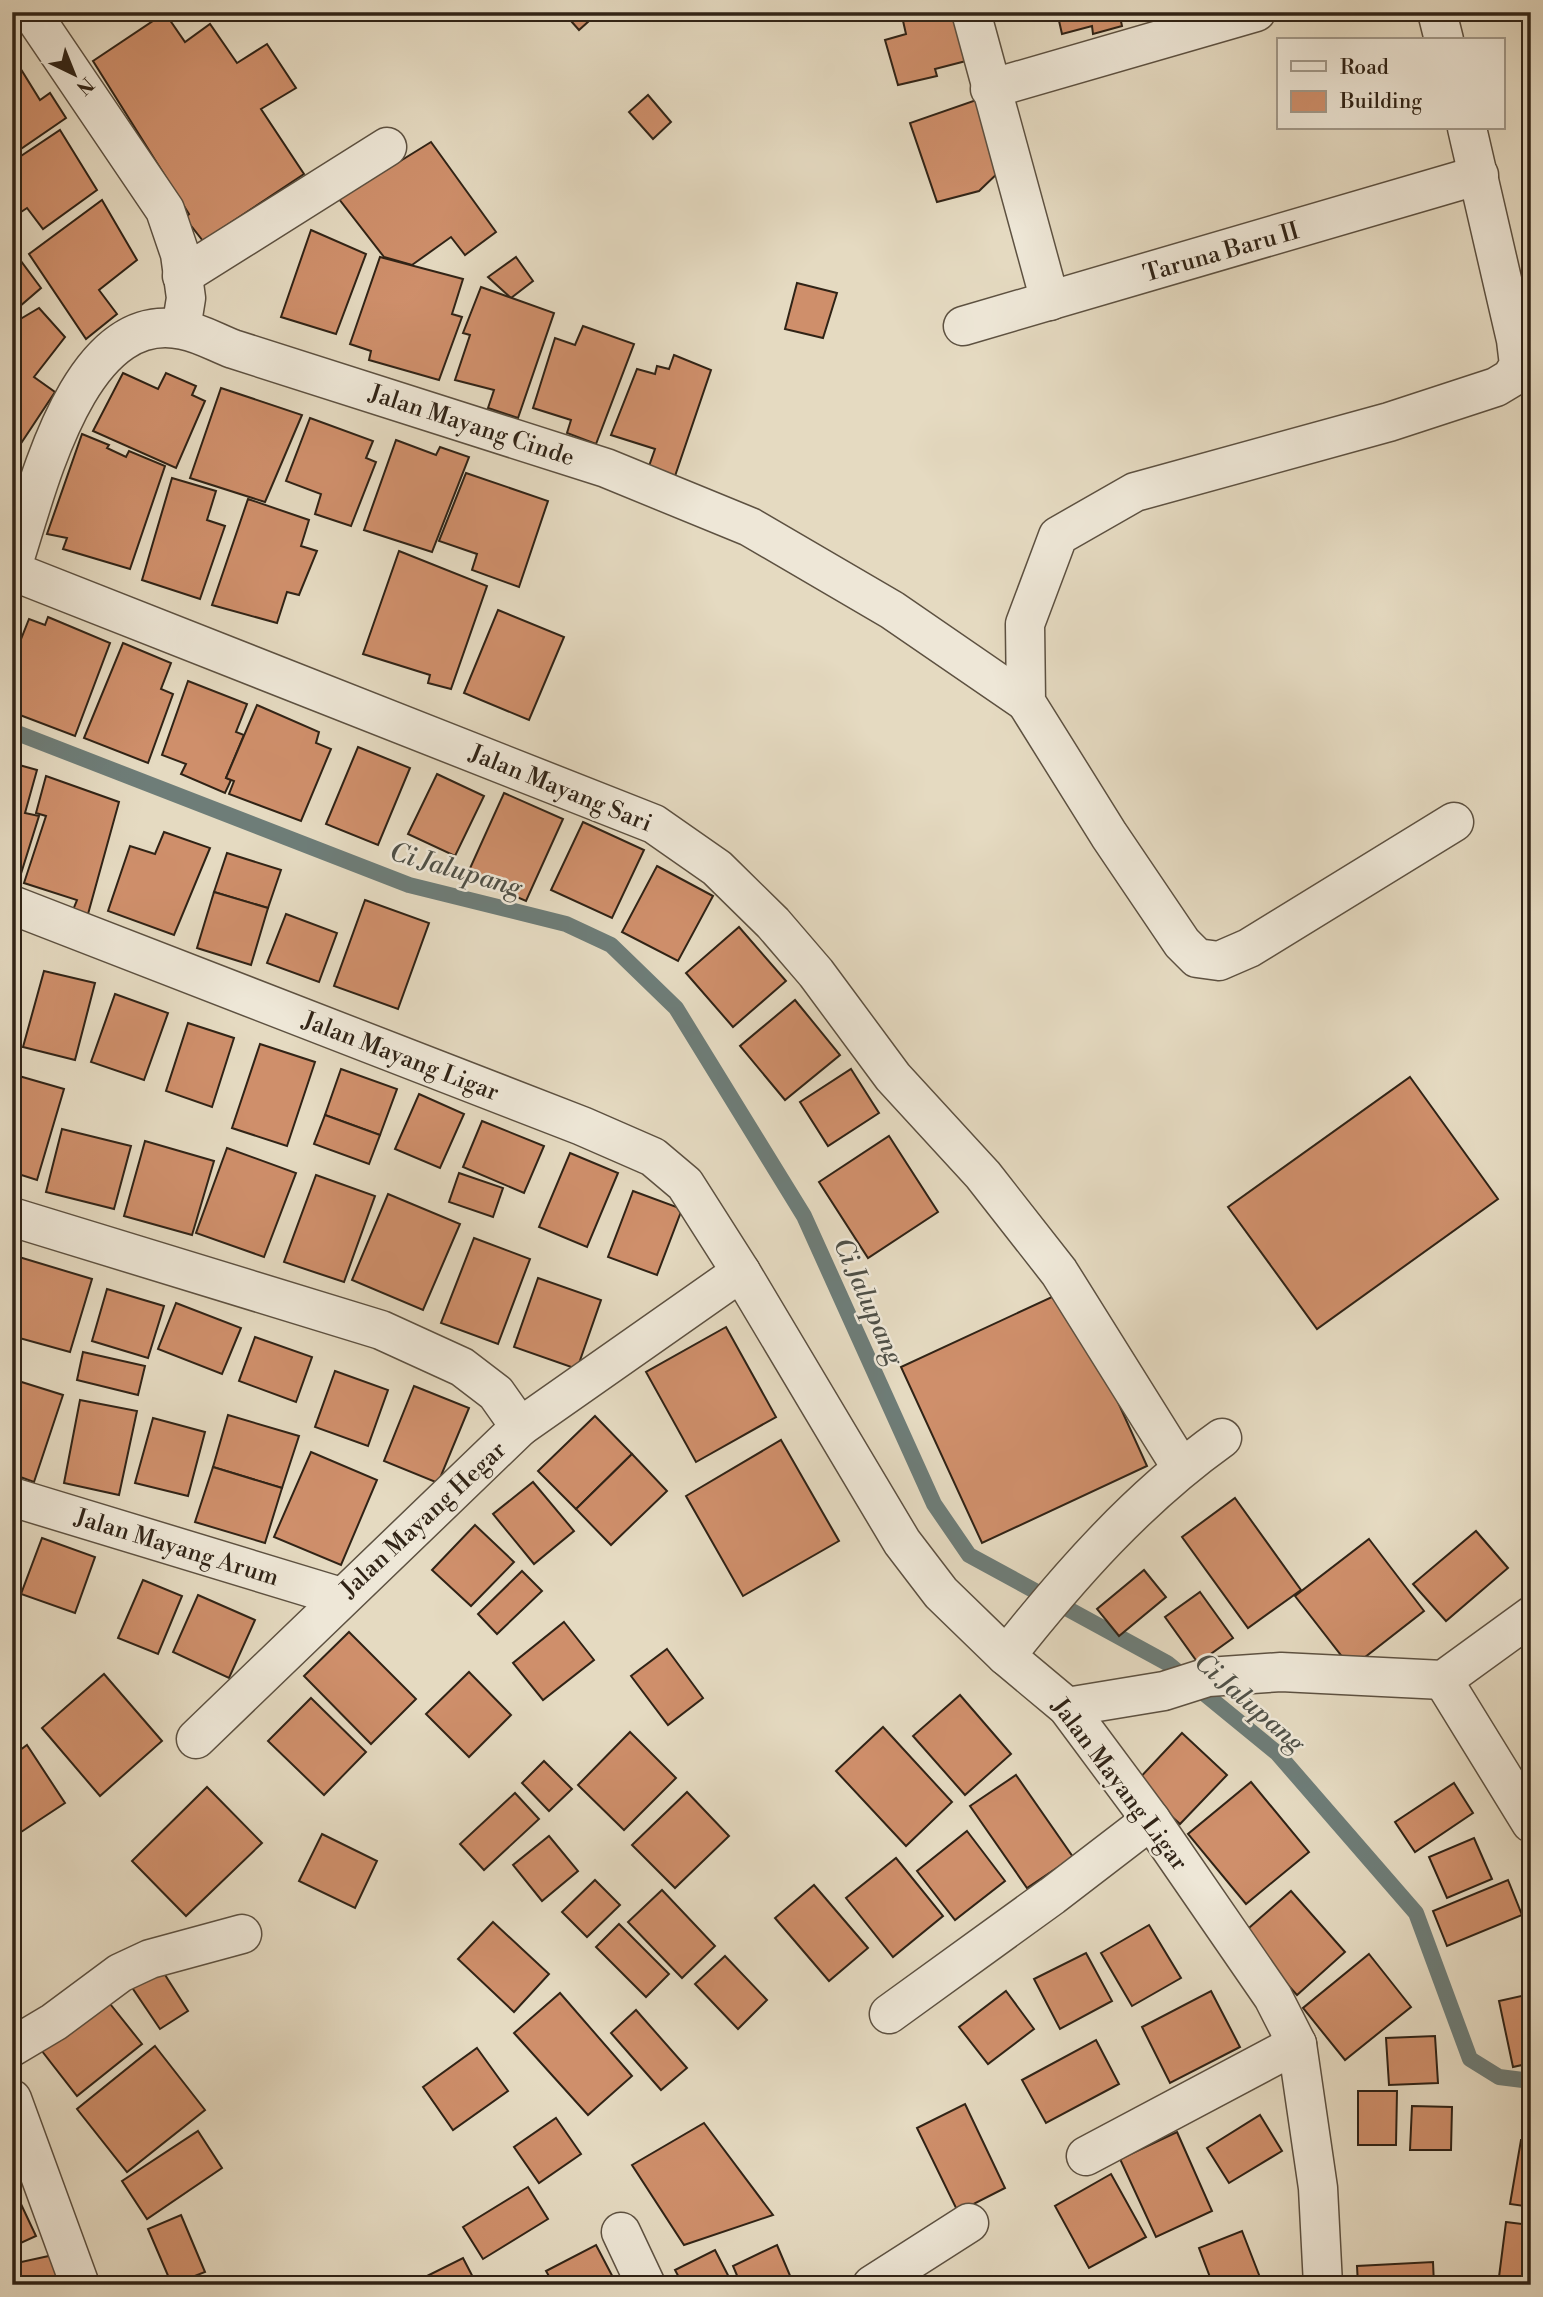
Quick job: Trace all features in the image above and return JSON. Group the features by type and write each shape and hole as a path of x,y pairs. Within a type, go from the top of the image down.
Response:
{"street":[{"path":"31,12 166,210 180,254 186,298 181,329"},
{"path":"971,12 1050,300"},
{"path":"990,89 1256,12"},
{"path":"1437,12 1444,38"},
{"path":"1454,822 1249,948 1219,961 1197,958 1182,943 1148,895 1026,702 1025,624 1059,536 1135,492 1390,422 1496,387 1511,378 1519,366 1523,338 1468,130"},
{"path":"182,276 387,147"},
{"name":"Taruna Baru II","path":"963,326 1479,175"},
{"name":"Jalan Mayang Cinde","path":"12,569 61,420 83,380 117,344 149,330 181,329 233,349 606,468 750,527 892,610 1026,702"},
{"name":"Jalan Mayang Sari","path":"12,569 654,824 717,868 774,923 816,973 893,1077 971,1164 1059,1272 1181,1467"},
{"name":"Jalan Mayang Ligar","path":"12,905 582,1126 653,1157 685,1184 741,1272 902,1542 941,1593 1006,1656 1067,1707 1151,1820 1273,1997 1297,2044 1318,2188 1324,2285"},
{"name":"Jalan Mayang Hegar","path":"12,1217 381,1330 462,1367 496,1394 520,1427 196,1739"},
{"path":"520,1427 741,1272"},
{"path":"1006,1656 1073,1575 1122,1522 1181,1467 1222,1438"},
{"name":"Jalan Mayang Arum","path":"12,1497 341,1597"},
{"path":"1067,1707 1164,1691 1208,1677 1281,1672 1443,1680 1531,1616"},
{"path":"1443,1680 1531,1823"},
{"path":"888,2014 1052,1896 1151,1820"},
{"path":"12,2047 54,2022 120,1973 150,1959 242,1934"},
{"path":"1086,2156 1297,2044"},
{"path":"12,2099 80,2285"},
{"path":"872,2285 969,2223"},
{"path":"621,2232 646,2285"}],"building":[{"path":"563,12 599,12 579,30"},
{"path":"901,12 954,12 966,61 935,69 937,76 898,85 885,40 906,34"},
{"path":"1057,12 1119,12 1122,26 1093,34 1092,26 1062,34"},
{"path":"165,13 185,42 210,24 237,63 267,44 296,88 261,109 304,174 203,241 185,218 189,214 93,61"},
{"path":"14,58 40,100 50,93 66,118 12,155"},
{"path":"648,95 671,122 653,139 629,112"},
{"path":"982,98 1002,169 979,191 937,202 910,123"},
{"path":"60,130 97,190 43,229 27,208 12,218 12,162"},
{"path":"431,142 496,232 465,255 451,237 412,265 384,257 339,199"},
{"path":"102,200 137,260 99,290 117,314 86,339 29,254"},
{"path":"311,230 366,254 336,334 281,317"},
{"path":"12,249 41,288 12,313"},
{"path":"380,257 463,279 452,314 462,317 439,380 369,360 371,351 350,344"},
{"path":"516,257 533,281 511,298 488,277"},
{"path":"797,283 837,293 823,338 785,329"},
{"path":"481,287 554,313 518,418 488,408 494,390 455,380 470,335 463,333"},
{"path":"39,308 65,337 34,377 55,392 12,457 12,324"},
{"path":"583,326 634,344 596,444 567,433 571,420 533,408 555,338 575,345"},
{"path":"674,355 711,370 674,479 648,469 655,449 611,435 637,369 655,374 657,366 669,369"},
{"path":"123,373 158,389 166,373 196,386 192,395 205,401 176,468 93,431"},
{"path":"221,388 302,415 265,502 190,478"},
{"path":"310,418 373,441 366,458 376,462 351,526 315,514 321,494 286,481"},
{"path":"82,434 109,445 107,448 126,457 129,451 165,466 130,569 63,549 67,538 47,534"},
{"path":"396,440 436,455 440,447 469,457 432,552 364,530"},
{"path":"466,473 548,501 519,587 472,570 477,554 439,541"},
{"path":"172,478 216,491 207,520 225,526 200,599 142,580"},
{"path":"248,499 309,520 301,546 317,551 299,595 287,592 277,623 212,605"},
{"path":"399,551 487,586 451,689 428,683 430,675 363,654"},
{"path":"498,610 564,637 529,720 464,693"},
{"path":"48,617 110,643 75,736 12,712 12,696 18,684 12,681 12,662 29,619 45,625"},
{"path":"123,643 171,663 161,689 173,694 148,763 84,738"},
{"path":"188,681 247,704 236,732 244,735 226,778 231,780 225,793 181,774 186,764 162,755"},
{"path":"257,705 319,732 316,743 331,749 301,821 229,794 234,781 226,778"},
{"path":"358,747 410,768 378,845 326,824"},
{"path":"12,763 37,770 25,813 39,816 19,880 12,878"},
{"path":"437,774 484,796 455,856 408,834"},
{"path":"46,776 119,802 88,914 73,910 77,900 24,883 46,816 36,813"},
{"path":"504,793 563,819 526,901 467,875"},
{"path":"583,822 644,850 612,918 551,890"},
{"path":"164,832 210,848 174,935 108,911 130,846 155,854"},
{"path":"227,853 281,870 268,908 214,892"},
{"path":"657,866 713,896 678,961 622,932"},
{"path":"214,892 268,908 251,965 197,948"},
{"path":"365,900 429,923 398,1009 334,986"},
{"path":"286,914 337,933 319,982 267,963"},
{"path":"739,927 786,981 733,1027 686,973"},
{"path":"12,944 18,946 12,968"},
{"path":"44,971 95,983 75,1060 23,1047"},
{"path":"115,994 168,1013 144,1080 91,1062"},
{"path":"795,1000 840,1055 785,1100 740,1046"},
{"path":"188,1023 234,1038 212,1107 166,1091"},
{"path":"260,1044 315,1062 287,1146 232,1128"},
{"path":"341,1069 397,1089 380,1135 325,1115"},
{"path":"851,1069 879,1113 828,1146 800,1102"},
{"path":"12,1074 64,1089 37,1180 12,1172"},
{"path":"1410,1077 1498,1199 1317,1329 1228,1207"},
{"path":"419,1094 464,1114 440,1168 395,1149"},
{"path":"325,1115 380,1135 369,1164 314,1144"},
{"path":"482,1121 544,1146 524,1193 463,1167"},
{"path":"62,1129 131,1146 114,1209 46,1192"},
{"path":"889,1136 938,1212 868,1258 819,1182"},
{"path":"145,1141 214,1161 192,1235 124,1216"},
{"path":"227,1148 296,1173 264,1257 196,1233"},
{"path":"570,1153 618,1173 587,1247 539,1227"},
{"path":"459,1173 503,1188 493,1217 449,1202"},
{"path":"316,1175 375,1196 344,1282 284,1262"},
{"path":"633,1191 682,1209 657,1275 608,1257"},
{"path":"388,1194 460,1224 423,1310 352,1280"},
{"path":"474,1238 530,1259 498,1344 441,1323"},
{"path":"12,1255 19,1257 12,1281"},
{"path":"19,1257 92,1279 70,1352 12,1336 12,1281"},
{"path":"538,1278 601,1300 577,1369 514,1347"},
{"path":"107,1289 164,1306 148,1358 92,1341"},
{"path":"1067,1290 1147,1466 982,1543 901,1367"},
{"path":"176,1303 241,1328 222,1374 158,1349"},
{"path":"726,1327 776,1417 696,1462 646,1372"},
{"path":"255,1337 312,1357 296,1402 239,1381"},
{"path":"83,1352 145,1366 138,1395 77,1380"},
{"path":"335,1371 388,1390 368,1446 315,1427"},
{"path":"12,1379 63,1395 34,1482 12,1474"},
{"path":"414,1386 469,1408 438,1483 384,1461"},
{"path":"80,1400 137,1411 119,1495 64,1483"},
{"path":"228,1415 299,1436 282,1488 213,1467"},
{"path":"595,1416 632,1454 576,1509 538,1471"},
{"path":"153,1418 205,1432 188,1496 135,1483"},
{"path":"781,1440 839,1541 743,1596 686,1496"},
{"path":"311,1452 377,1480 341,1565 274,1537"},
{"path":"632,1454 667,1491 611,1545 576,1509"},
{"path":"213,1467 282,1488 265,1543 195,1522"},
{"path":"533,1482 574,1531 534,1564 493,1514"},
{"path":"1235,1498 1301,1590 1248,1628 1182,1537"},
{"path":"475,1525 514,1562 471,1606 432,1570"},
{"path":"12,1528 19,1530 12,1551"},
{"path":"1476,1531 1508,1568 1446,1621 1413,1584"},
{"path":"42,1538 95,1557 75,1613 21,1594"},
{"path":"1369,1539 1424,1611 1351,1668 1295,1596"},
{"path":"1144,1570 1166,1597 1119,1636 1097,1609"},
{"path":"522,1571 542,1591 497,1634 478,1614"},
{"path":"143,1580 182,1596 158,1654 118,1638"},
{"path":"1200,1592 1233,1638 1198,1663 1165,1617"},
{"path":"198,1595 255,1620 229,1678 173,1652"},
{"path":"564,1622 594,1660 543,1700 513,1663"},
{"path":"349,1632 416,1699 371,1744 304,1676"},
{"path":"667,1649 703,1698 668,1725 631,1676"},
{"path":"469,1672 511,1715 469,1757 426,1714"},
{"path":"104,1674 162,1741 100,1796 42,1728"},
{"path":"960,1695 1011,1754 965,1795 913,1736"},
{"path":"311,1698 366,1752 324,1795 268,1741"},
{"path":"883,1727 952,1802 906,1846 836,1771"},
{"path":"630,1732 676,1778 624,1830 578,1785"},
{"path":"1182,1733 1227,1775 1180,1824 1135,1783"},
{"path":"27,1745 65,1803 12,1838 12,1756"},
{"path":"544,1761 572,1789 549,1811 522,1783"},
{"path":"1016,1775 1073,1857 1027,1888 970,1806"},
{"path":"1251,1782 1309,1852 1246,1904 1188,1834"},
{"path":"1454,1783 1473,1813 1415,1852 1395,1822"},
{"path":"207,1787 262,1843 186,1916 132,1861"},
{"path":"687,1792 729,1836 675,1888 632,1845"},
{"path":"515,1793 539,1819 484,1870 460,1844"},
{"path":"967,1831 1005,1881 955,1920 917,1871"},
{"path":"322,1834 377,1861 355,1908 299,1881"},
{"path":"549,1836 578,1871 542,1901 513,1865"},
{"path":"1474,1838 1492,1879 1447,1898 1429,1857"},
{"path":"896,1858 943,1916 893,1957 846,1898"},
{"path":"595,1880 620,1905 587,1937 562,1912"},
{"path":"1508,1880 1522,1915 1447,1946 1433,1911"},
{"path":"814,1885 868,1948 829,1981 775,1918"},
{"path":"662,1890 715,1946 682,1978 628,1922"},
{"path":"1291,1891 1345,1952 1297,1995 1242,1934"},
{"path":"493,1922 549,1974 514,2012 458,1959"},
{"path":"619,1924 669,1974 646,1997 596,1947"},
{"path":"1149,1925 1181,1978 1132,2006 1101,1953"},
{"path":"1086,1953 1112,2001 1060,2029 1034,1979"},
{"path":"1369,1954 1411,2007 1345,2060 1303,2008"},
{"path":"725,1956 767,2000 738,2029 695,1984"},
{"path":"160,1967 188,2011 160,2029 131,1986"},
{"path":"1006,1991 1034,2029 988,2064 959,2027"},
{"path":"1211,1991 1240,2047 1170,2083 1142,2027"},
{"path":"560,1993 632,2076 588,2115 514,2033"},
{"path":"1531,1994 1531,2063 1513,2067 1499,2001"},
{"path":"103,1995 142,2044 77,2096 38,2046"},
{"path":"636,2010 687,2068 661,2090 611,2033"},
{"path":"1435,2036 1438,2083 1389,2085 1386,2038"},
{"path":"1096,2040 1119,2084 1046,2123 1022,2080"},
{"path":"155,2046 205,2110 127,2172 77,2109"},
{"path":"477,2048 508,2091 453,2130 423,2087"},
{"path":"1358,2091 1397,2091 1396,2145 1358,2145"},
{"path":"965,2104 1005,2188 958,2212 917,2128"},
{"path":"1412,2106 1452,2107 1451,2150 1410,2150"},
{"path":"1260,2115 1282,2151 1229,2183 1207,2148"},
{"path":"556,2118 581,2154 539,2183 514,2147"},
{"path":"704,2123 773,2215 684,2245 632,2165"},
{"path":"198,2131 222,2168 147,2219 122,2181"},
{"path":"1177,2132 1212,2211 1156,2237 1120,2159"},
{"path":"1521,2140 1531,2141 1531,2207 1510,2204"},
{"path":"1111,2174 1146,2237 1089,2268 1055,2206"},
{"path":"12,2185 36,2236 12,2247"},
{"path":"528,2187 548,2219 483,2259 463,2227"},
{"path":"181,2215 205,2272 172,2285 148,2229"},
{"path":"1506,2222 1531,2225 1531,2281 1499,2277"},
{"path":"1242,2231 1261,2280 1249,2285 1213,2285 1199,2248"},
{"path":"596,2245 617,2285 554,2285 546,2271"},
{"path":"777,2245 794,2285 741,2285 733,2266"},
{"path":"715,2250 733,2285 683,2285 675,2270"},
{"path":"67,2252 74,2285 15,2285 12,2264"},
{"path":"463,2258 477,2285 427,2285 423,2278"},
{"path":"1433,2262 1434,2285 1358,2285 1357,2266"}],"waterway":[{"name":"Ci Jalupang","path":"12,731 409,885 566,924 611,945 676,1008 804,1216 934,1504 969,1555 1167,1663 1277,1753 1416,1913 1470,2059 1499,2077 1531,2081"}]}
